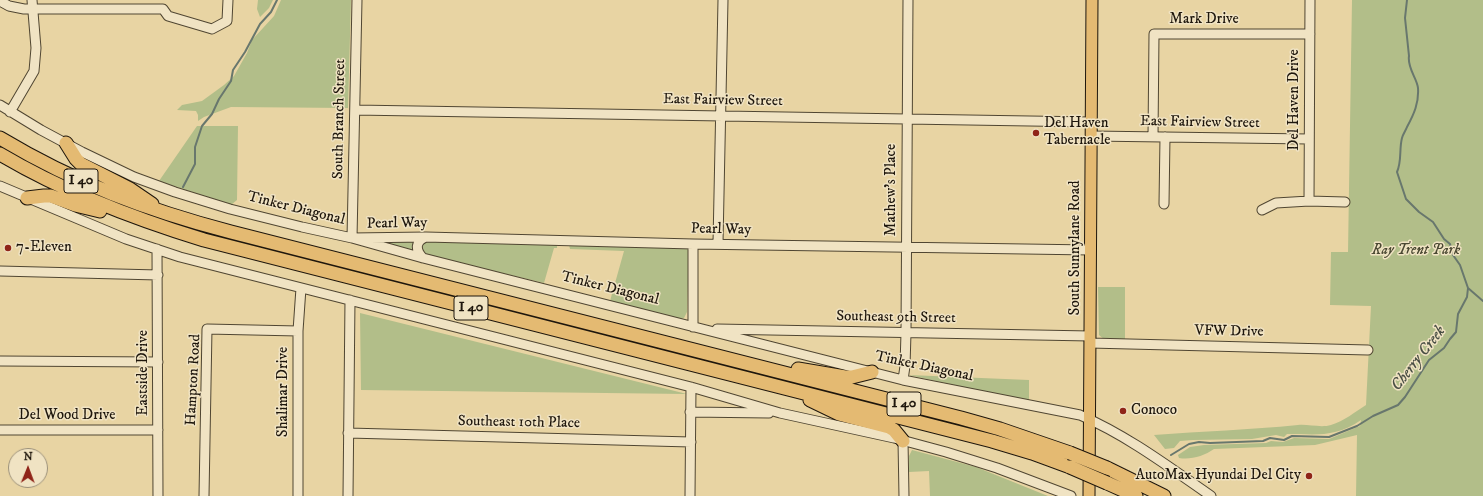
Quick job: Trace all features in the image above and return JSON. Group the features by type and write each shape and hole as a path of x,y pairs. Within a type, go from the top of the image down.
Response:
{"highway":[{"name":"I 40","path":"0,138 62,172 93,186 166,214 1000,429 1070,453 1107,468 1164,496"},
{"path":"66,143 81,164 130,189 166,214"},
{"name":"I 40","path":"0,154 55,184 86,198 158,226 204,240 992,441 1032,453 1070,467 1136,496"},
{"path":"27,198 51,196 75,205 158,226"},
{"path":"736,361 845,377 852,377 872,372"},
{"path":"785,388 838,414 889,427 894,430 903,441"}],"main road":[{"name":"South Sunnylane Road","path":"1089,496 1092,0"}],"street":[{"path":"0,0 9,6 24,9 32,4 163,9 168,16 212,29 227,21 228,0"},
{"name":"South Branch Street","path":"352,238 357,0"},
{"path":"718,244 723,0"},
{"name":"Mathew's Place","path":"903,380 906,333 908,0"},
{"name":"Del Haven Drive","path":"1309,201 1310,0"},
{"path":"10,112 34,71 36,48 32,4"},
{"name":"Mark Drive","path":"1153,137 1154,34 1310,34"},
{"name":"Tinker Diagonal","path":"0,105 66,143 134,177 175,192 237,211 302,228 352,238 423,258 903,380 1080,415 1100,423 1144,449 1211,496"},
{"name":"East Fairview Street","path":"355,110 1092,122"},
{"name":"East Fairview Street","path":"1091,136 1309,139"},
{"path":"1164,204 1165,137"},
{"path":"0,186 126,239 187,259 691,388 780,413 903,441 979,461 1071,496"},
{"path":"1262,210 1276,203 1309,201 1345,202"},
{"path":"423,258 418,252 417,246 420,240 426,237"},
{"name":"Pearl Way","path":"352,238 426,237 693,244 1091,250"},
{"path":"693,244 697,328"},
{"name":"Eastside Drive","path":"158,249 158,496"},
{"path":"0,271 158,275"},
{"name":"Shalimar Drive","path":"298,496 298,331 301,288"},
{"path":"348,496 350,300"},
{"name":"Southeast 9th Street","path":"697,328 1090,339"},
{"name":"Hampton Road","path":"204,496 207,329 298,331"},
{"name":"VFW Drive","path":"1090,339 1368,350"},
{"path":"0,361 158,362"},
{"path":"690,496 691,388"},
{"path":"690,412 780,413"},
{"name":"Del Wood Drive","path":"0,430 158,430"},
{"name":"Southeast 10th Place","path":"348,433 691,442"},
{"path":"903,441 904,496"}],"green space":[{"path":"258,0 273,0 269,8 260,17 257,9"},
{"path":"281,0 351,0 348,108 231,107 204,117 198,121 196,111 177,110 182,105 202,101 234,76 247,53 252,40 274,16"},
{"name":"Ray Trent Park","path":"1352,0 1483,0 1483,496 1356,496 1357,435 1315,445 1214,449 1206,454 1193,458 1179,458 1178,455 1190,447 1204,445 1266,443 1271,441 1283,442 1294,438 1329,439 1360,426 1361,420 1343,430 1326,434 1287,434 1284,437 1276,435 1252,439 1180,441 1174,448 1165,449 1154,435 1298,425 1327,426 1340,421 1366,405 1371,306 1330,305 1331,252 1348,252"},
{"path":"197,126 238,126 237,200 231,205 159,181"},
{"path":"372,240 414,241 413,251"},
{"path":"426,241 557,244 557,248 554,248 544,283 423,254 422,244"},
{"path":"569,245 686,247 689,251 689,255 687,312 684,318 680,319 610,301 624,251 570,249"},
{"path":"1098,287 1125,287 1125,341 1107,340 1099,335"},
{"path":"360,313 687,394 361,390"},
{"path":"909,375 1029,380 1029,400 1026,401"},
{"path":"912,450 976,467 1048,496 930,496 929,471 909,472 909,456"}],"waterway":[{"path":"183,187 195,164 195,147 202,126 212,114 219,99 231,81 233,70 245,52 260,24 271,12 277,0"},
{"name":"Cherry Creek","path":"1171,455 1189,444 1199,442 1263,441 1270,438 1284,440 1292,436 1329,437 1357,426 1373,416 1398,405 1405,397 1429,360 1444,348 1456,332 1458,314 1467,297 1468,288 1460,265 1453,255 1450,244 1444,239 1433,222 1419,212 1406,199 1397,172 1402,138 1414,113 1418,93 1417,84 1409,65 1405,18 1407,0"},
{"path":"1468,288 1483,301"}],"place":[{"name":"Del Haven Tabernacle","path":"1036,133"},
{"name":"7-Eleven","path":"8,248"},
{"name":"Conoco","path":"1123,411"},
{"name":"AutoMax Hyundai Del City","path":"1309,476"}]}
